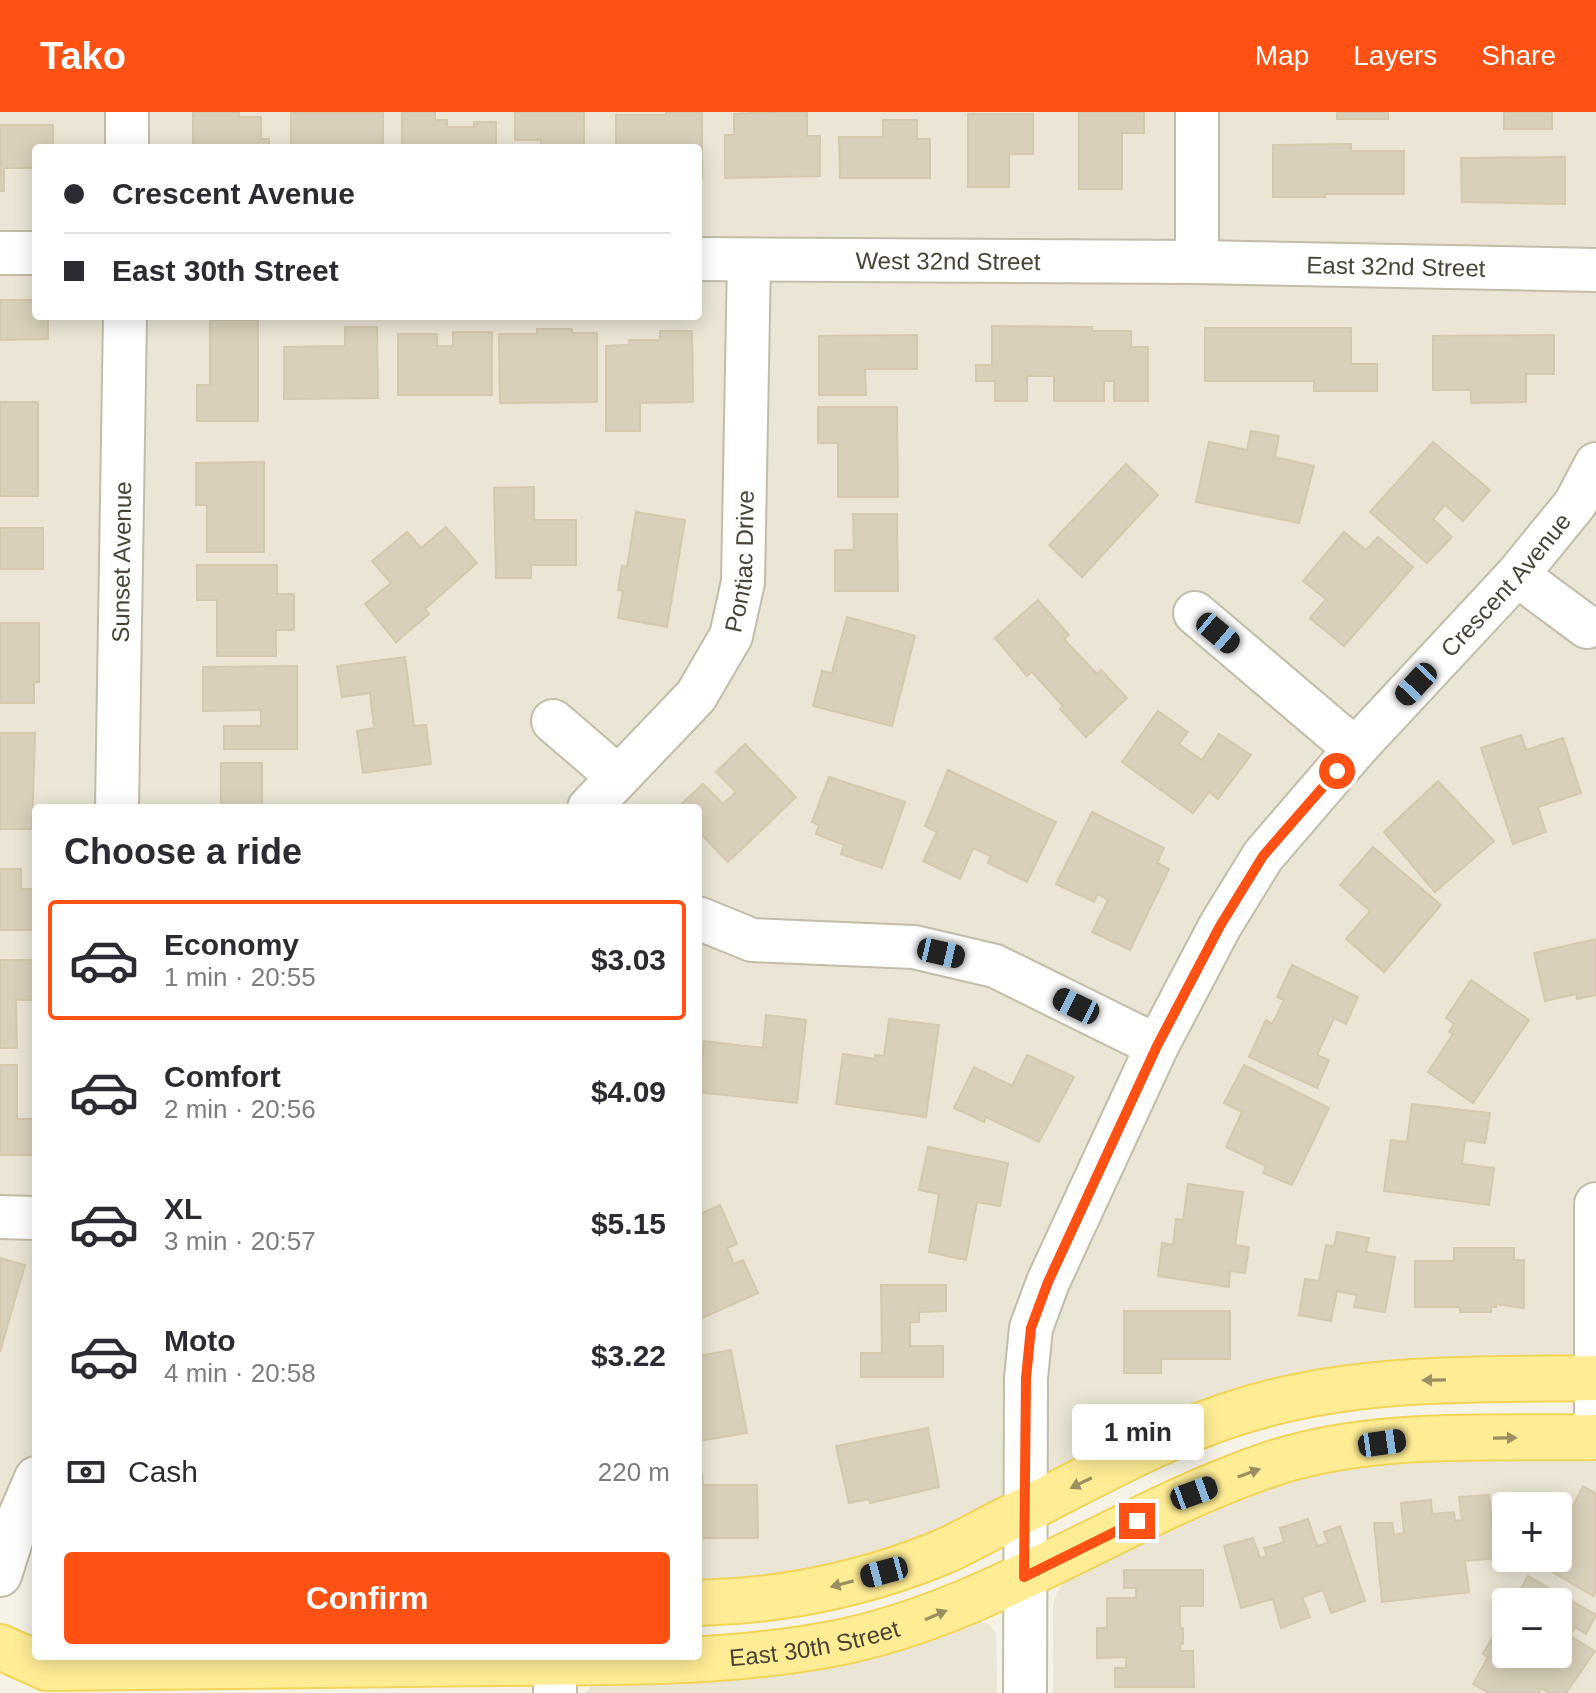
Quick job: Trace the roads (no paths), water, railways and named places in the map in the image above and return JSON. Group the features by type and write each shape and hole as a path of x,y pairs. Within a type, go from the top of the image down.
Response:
{"main road":[{"path":"702,1603 733,1602 826,1588 941,1553 1170,1439 1258,1406 1324,1392 1401,1381 1596,1378"},
{"name":"East 30th Street","path":"702,1659 836,1643 927,1619 1024,1577 1194,1493 1275,1463 1334,1450 1405,1440 1596,1437"},
{"path":"0,1641 32,1630"},
{"name":"East 30th Street","path":"0,1647 47,1668 555,1670 693,1660"}],"street":[{"path":"127,112 127,144"},
{"path":"1197,112 1197,262"},
{"path":"0,253 32,253"},
{"name":"West 32nd Street","path":"702,259 1197,262"},
{"name":"Pontiac Drive","path":"593,804 696,696 731,636 743,582 749,260"},
{"name":"East 32nd Street","path":"1197,262 1596,270"},
{"name":"Sunset Avenue","path":"117,804 125,320"},
{"name":"Crescent Avenue","path":"1025,1693 1026,1378 1031,1328 1048,1282 1157,1046 1220,926 1263,856 1355,749 1517,575 1575,504 1596,464"},
{"path":"1517,575 1587,627"},
{"path":"1195,613 1355,749"},
{"path":"553,721 618,777"},
{"path":"702,920 752,940 914,947 995,966 1157,1046"},
{"path":"1596,1204 1596,1417"},
{"path":"0,1217 32,1218"},
{"path":"0,1575 32,1487"}]}
